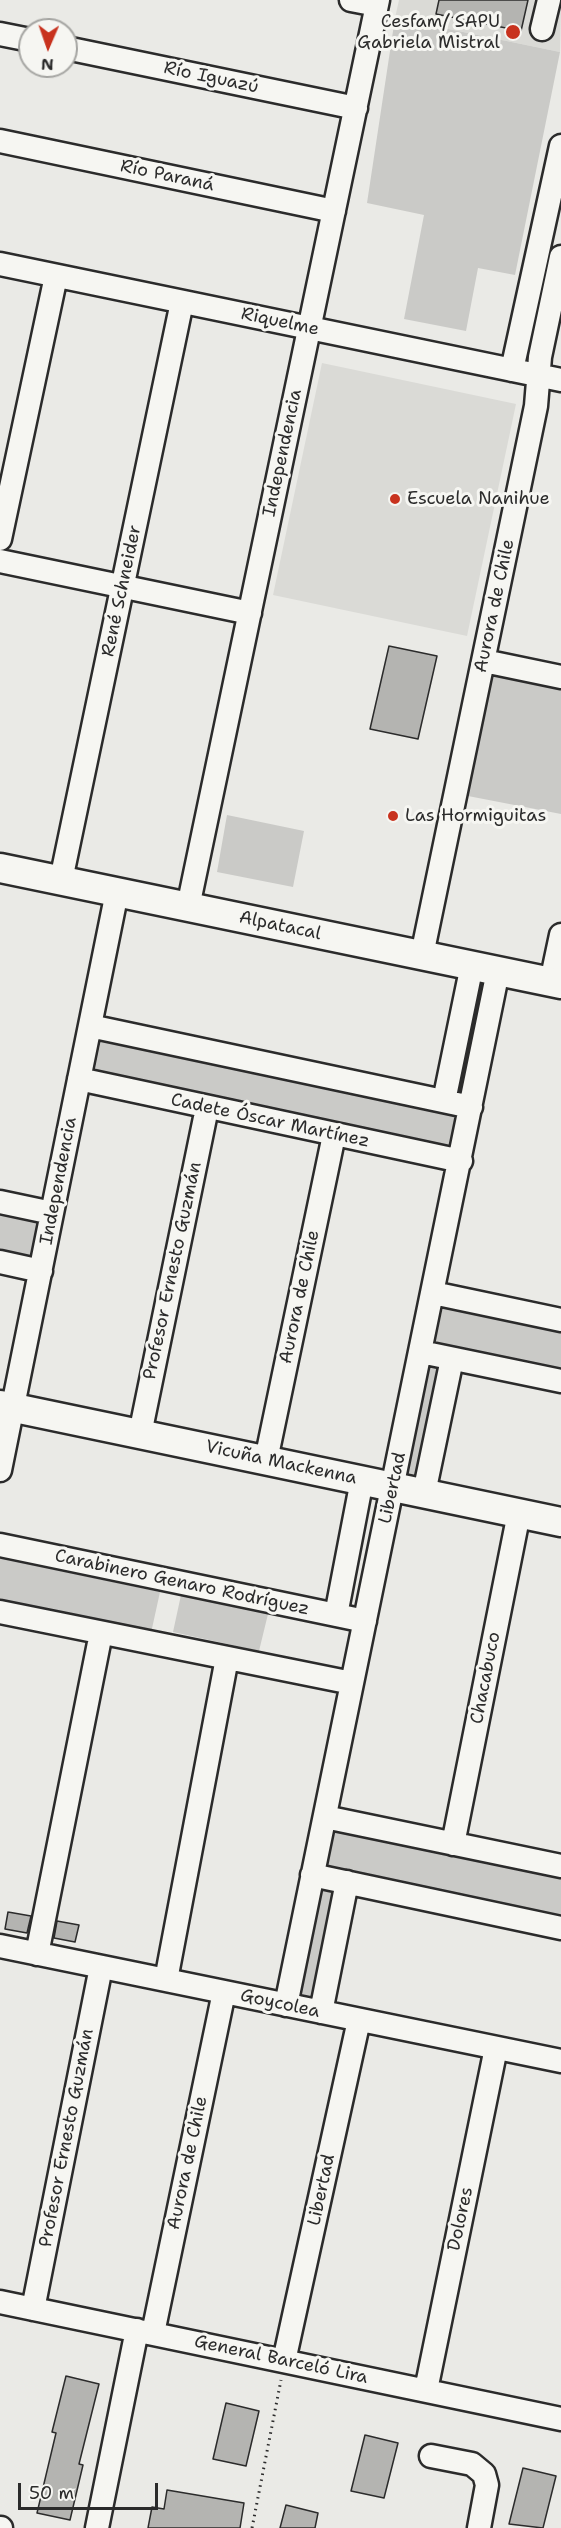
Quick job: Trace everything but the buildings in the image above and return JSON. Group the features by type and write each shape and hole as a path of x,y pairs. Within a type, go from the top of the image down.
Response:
{"main road":[{"name":"Alpatacal","path":"0,868 556,983"},
{"name":"Vicuña Mackenna","path":"6,1406 561,1522"}],"street":[{"path":"351,0 377,3"},
{"path":"542,28 549,0"},
{"name":"Independencia","path":"189,907 377,3"},
{"path":"0,34 18,38"},
{"name":"Río Iguazú","path":"78,50 356,108"},
{"name":"Río Paraná","path":"0,141 334,210"},
{"path":"512,370 561,146"},
{"name":"Aurora de Chile","path":"422,955 536,406 538,375 561,257"},
{"name":"Riquelme","path":"0,264 561,380"},
{"path":"0,539 56,276"},
{"name":"René Schneider","path":"61,880 182,302"},
{"path":"0,561 250,613"},
{"path":"484,661 561,677"},
{"name":"Independencia","path":"0,1470 6,1406 40,1270 117,892"},
{"path":"556,983 561,935"},
{"path":"444,1101 485,968"},
{"name":"Libertad","path":"286,2005 471,1107 485,968"},
{"path":"90,1026 471,1107"},
{"name":"Cadete Óscar Martínez","path":"79,1079 460,1161"},
{"name":"Profesor Ernesto Guzmán","path":"140,1434 207,1108"},
{"name":"Aurora de Chile","path":"266,1460 334,1134"},
{"path":"0,1202 52,1213"},
{"path":"0,1262 40,1270"},
{"path":"433,1293 561,1320"},
{"path":"421,1352 561,1381"},
{"name":"Libertad","path":"424,1493 452,1359"},
{"name":"Libertad","path":"336,1615 362,1480"},
{"name":"Chacabuco","path":"453,1844 519,1513"},
{"name":"Carabinero Genaro Rodríguez","path":"0,1545 365,1621"},
{"path":"0,1612 352,1683"},
{"path":"37,1953 101,1633"},
{"path":"166,1980 227,1658"},
{"path":"325,1817 561,1866"},
{"path":"312,1875 561,1928"},
{"path":"321,2012 347,1882"},
{"name":"Goycolea","path":"0,1946 561,2061"},
{"name":"Profesor Ernesto Guzmán","path":"33,2309 101,1967"},
{"name":"Aurora de Chile","path":"97,2528 224,1992"},
{"name":"Libertad","path":"284,2361 359,2020"},
{"name":"Dolores","path":"426,2390 496,2048"},
{"name":"General Barceló Lira","path":"0,2302 561,2418"},
{"path":"431,2456 472,2464 484,2474 487,2485 479,2528"}],"path":[{"path":"252,2528 284,2361"}],"shaded area":[{"name":"Cesfam/ SAPU Gabriela Mistral","path":"399,0 561,0 560,52 395,18"},
{"path":"395,18 560,52 515,275 478,268 466,331 404,319 424,215 367,203"},
{"name":"Escuela Nanihue","path":"322,363 516,404 467,636 273,595"},
{"path":"493,673 561,687 561,814 468,796"},
{"path":"227,815 304,831 293,887 217,872"},
{"path":"474,975 492,979 468,1099 451,1096"},
{"path":"102,1035 462,1112 455,1152 94,1074"},
{"path":"0,1211 40,1220 31,1263 0,1256"},
{"path":"444,1303 561,1329 561,1374 434,1347"},
{"path":"425,1359 445,1363 421,1482 399,1477"},
{"path":"0,1558 160,1592 151,1633 0,1600"},
{"path":"181,1595 268,1614 259,1651 173,1632"},
{"path":"334,1826 561,1875 561,1920 323,1869"},
{"path":"318,1883 343,1889 317,2004 292,1998"}],"place":[{"name":"Cesfam/ SAPU Gabriela Mistral","path":"513,32"},
{"name":"Escuela Nanihue","path":"395,499"},
{"name":"Las Hormiguitas","path":"393,816"}]}
